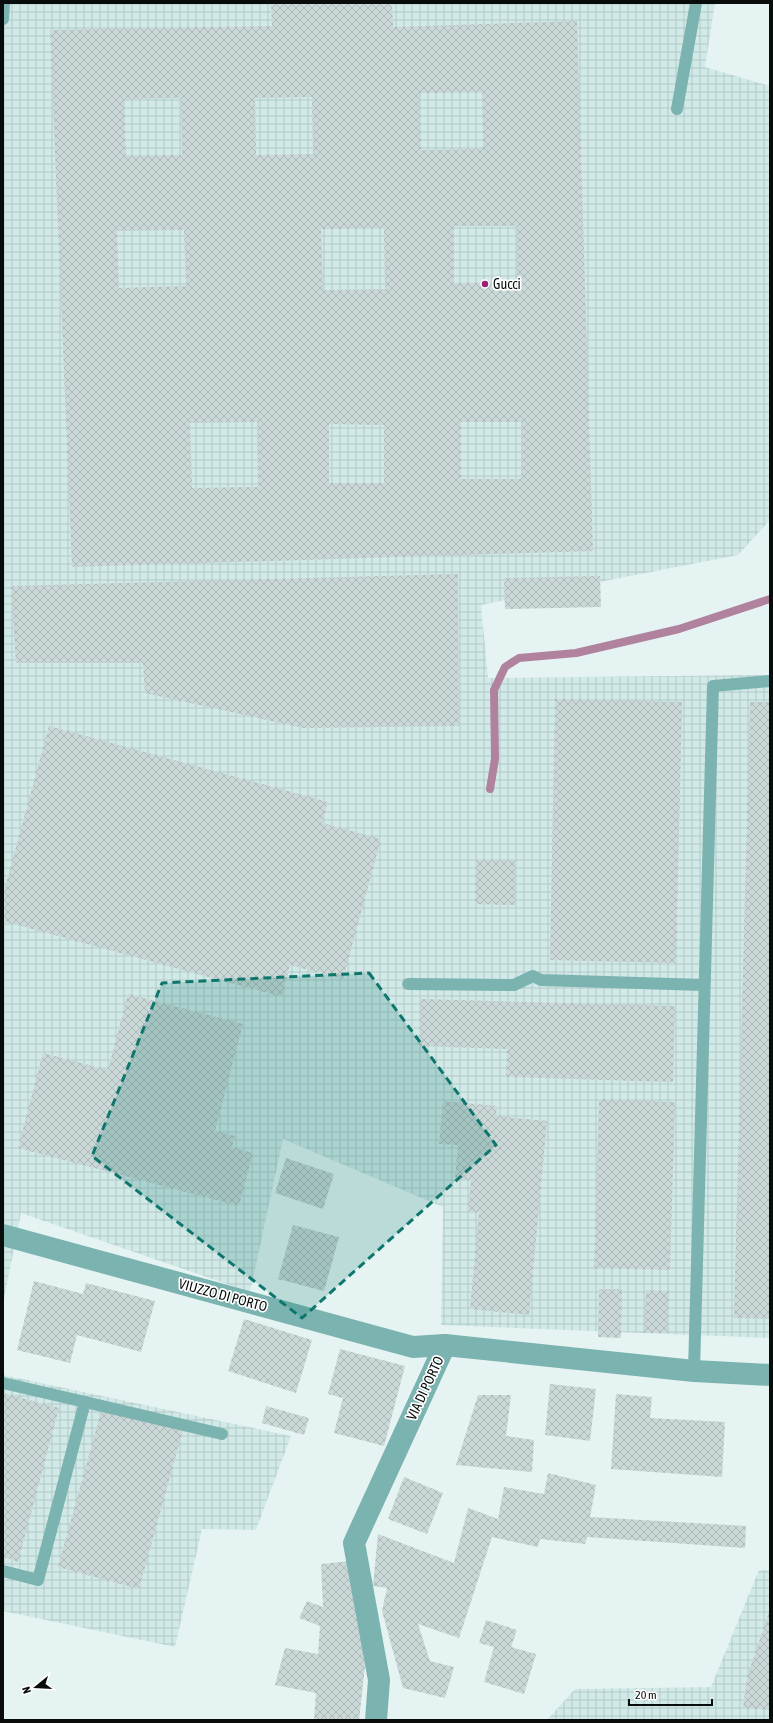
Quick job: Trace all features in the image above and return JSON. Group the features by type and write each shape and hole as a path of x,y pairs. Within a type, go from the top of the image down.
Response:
{"street":[{"name":"VIUZZO DI PORTO","path":"3,1235 413,1347 445,1346"},
{"name":"VIA DI PORTO","path":"376,1720 378,1680 354,1543 445,1346 694,1371 770,1375"}],"lane":[{"path":"3,18 4,3"},
{"path":"677,109 696,3"},
{"path":"694,1371 713,686 770,681"},
{"path":"408,984 514,986 533,976 541,980 704,984"},
{"path":"3,1383 222,1434"},
{"path":"3,1571 38,1580 85,1402"}],"highlighted area":[{"path":"369,973 496,1145 302,1318 92,1156 162,983"}],"shaded area":[{"path":"3,3 715,3 705,67 770,86 770,520 738,555 481,605 488,678 770,675 770,1338 441,1325 443,1207 283,1139 250,1292 21,1213 3,1304"},
{"path":"3,1375 291,1436 256,1530 202,1529 175,1647 3,1611"},
{"path":"759,1570 770,1570 770,1720 547,1720 575,1689 711,1687"}],"building":[{"name":"Gucci","path":"271,3 392,3 393,27 577,21 593,551 72,567 50,30 272,26","holes":["482,92 483,149 421,150 419,93","312,97 313,154 256,155 255,98","181,98 182,155 126,156 124,99","454,226 517,226 517,282 454,283","384,228 385,289 323,290 321,229","184,230 186,286 119,288 117,231","257,422 258,487 192,488 190,423","461,422 521,422 521,479 461,479","329,424 384,425 384,483 329,483"]},
{"path":"458,574 459,726 303,728 145,693 143,663 16,663 11,586"},
{"path":"600,576 601,607 505,609 504,578"},
{"path":"555,699 682,702 676,963 550,960"},
{"path":"750,702 770,702 770,1319 734,1318"},
{"path":"49,726 328,802 322,823 381,839 343,979 290,965 282,997 3,921 3,895"},
{"path":"476,860 515,861 515,905 475,904"},
{"path":"128,994 243,1024 215,1131 235,1136 232,1147 253,1153 239,1206 18,1148 43,1053 108,1070"},
{"path":"421,999 675,1006 673,1082 506,1077 507,1049 419,1046"},
{"path":"599,1099 675,1102 670,1270 594,1268"},
{"path":"443,1101 497,1106 496,1116 547,1121 529,1315 470,1309 479,1212 468,1211 471,1180 455,1178 458,1145 439,1144"},
{"path":"286,1158 334,1174 323,1209 275,1193"},
{"path":"293,1225 339,1237 324,1291 278,1279"},
{"path":"34,1281 83,1294 86,1283 155,1301 141,1352 77,1335 70,1363 17,1350"},
{"path":"599,1289 622,1289 621,1338 598,1337"},
{"path":"646,1290 669,1291 667,1333 644,1333"},
{"path":"244,1319 312,1340 296,1393 228,1371"},
{"path":"340,1349 405,1366 384,1446 334,1433 343,1398 328,1394"},
{"path":"550,1384 596,1389 590,1441 545,1435"},
{"path":"3,1393 59,1408 18,1562 3,1557"},
{"path":"616,1394 652,1397 650,1418 725,1422 722,1477 611,1469"},
{"path":"478,1395 511,1395 506,1436 534,1440 532,1472 456,1465"},
{"path":"266,1406 309,1418 304,1435 262,1423"},
{"path":"102,1408 183,1430 139,1589 58,1567"},
{"path":"548,1473 596,1485 590,1517 746,1526 745,1548 587,1537 585,1544 540,1539 538,1547 492,1537 459,1638 418,1624 430,1661 454,1667 445,1698 403,1688 382,1611 387,1588 373,1586 378,1534 454,1563 468,1508 498,1519 504,1487 544,1494"},
{"path":"404,1477 443,1493 427,1534 388,1519"},
{"path":"350,1561 365,1666 359,1720 314,1720 316,1693 275,1685 285,1648 318,1654 320,1626 299,1618 307,1601 323,1607 321,1564"},
{"path":"770,1609 770,1710 743,1708 747,1677"},
{"path":"486,1620 517,1630 511,1647 536,1654 524,1694 484,1682 494,1647 479,1643"}],"waterway":[{"path":"490,789 495,759 494,690 505,667 519,658 576,653 679,629 770,599"}],"place":[{"name":"Gucci","path":"485,284"}]}
